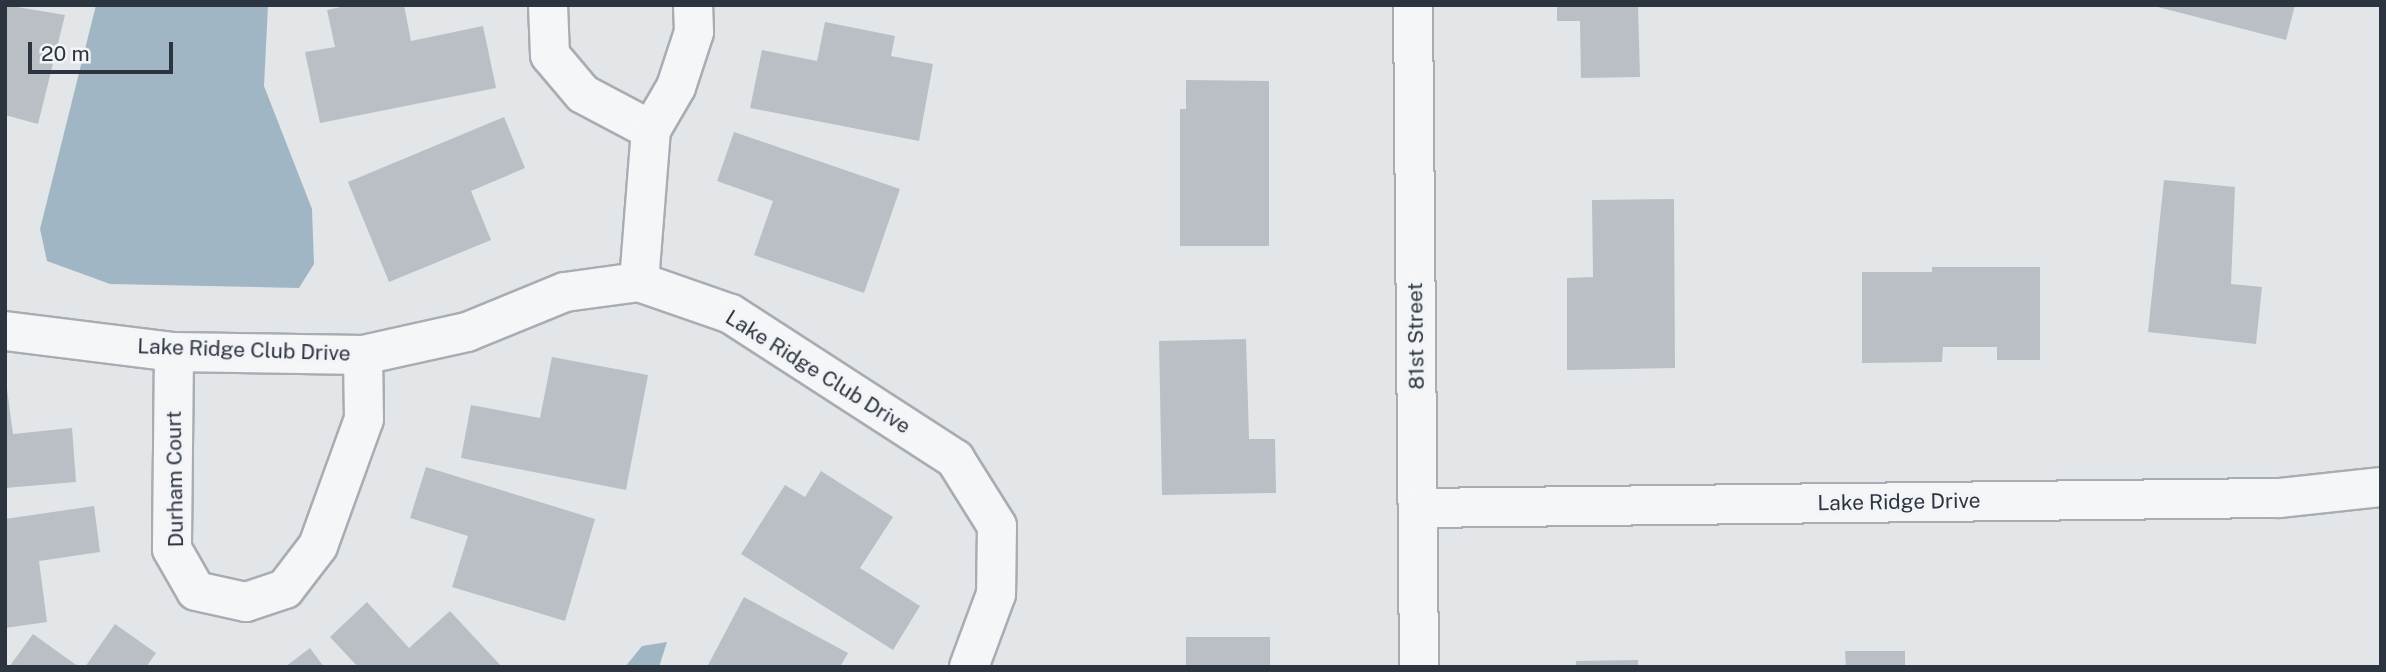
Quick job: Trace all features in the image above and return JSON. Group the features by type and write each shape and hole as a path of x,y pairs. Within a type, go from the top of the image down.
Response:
{"street":[{"path":"548,5 550,55 583,94 650,130"},
{"path":"639,282 650,130 676,87 694,32 693,5"},
{"name":"81st Street","path":"1413,5 1419,667"},
{"name":"Lake Ridge Club Drive","path":"5,331 174,352 363,355 467,332 565,292 639,282 731,314 955,459 997,526 996,594 969,667"},
{"name":"Durham Court","path":"174,352 172,549 196,591 246,602 285,589 318,546 364,419 363,355"},
{"name":"Lake Ridge Drive","path":"1418,508 2279,498 2381,488"}],"water":[{"path":"96,5 268,5 264,86 312,209 314,264 299,288 110,284 47,261 40,229"},
{"path":"667,642 659,667 625,667 642,646"}],"building":[{"path":"5,5 65,15 38,124 5,115"},
{"path":"350,5 404,5 411,41 483,26 496,88 320,123 305,52 335,47 327,10"},
{"path":"1557,5 1638,5 1640,77 1581,78 1580,21 1557,21"},
{"path":"2150,5 2295,5 2286,40"},
{"path":"825,22 895,36 891,56 933,64 919,141 750,108 762,50 817,61"},
{"path":"1186,80 1269,81 1269,246 1180,246 1180,109 1186,109"},
{"path":"504,117 525,168 471,191 491,240 389,282 348,182"},
{"path":"734,132 900,189 864,293 754,255 773,201 717,181"},
{"path":"2164,180 2235,187 2231,284 2262,287 2256,344 2148,332"},
{"path":"1674,199 1675,368 1567,370 1567,278 1593,277 1592,200"},
{"path":"1932,267 2040,267 2040,360 1997,360 1997,347 1943,347 1942,362 1862,363 1862,272 1932,272"},
{"path":"1246,339 1249,439 1275,439 1276,493 1162,495 1159,341"},
{"path":"552,357 648,375 626,490 461,458 471,405 540,418"},
{"path":"5,374 13,434 72,428 76,482 5,488"},
{"path":"426,467 595,519 565,621 452,587 468,536 410,518"},
{"path":"821,471 893,517 860,568 920,606 893,650 741,554 785,485 805,497"},
{"path":"94,506 100,552 39,561 47,622 5,628 5,519"},
{"path":"744,597 848,653 840,667 707,667"},
{"path":"367,602 409,648 450,611 502,667 358,667 330,637"},
{"path":"115,624 156,653 146,667 85,667"},
{"path":"33,634 79,667 9,667"},
{"path":"1186,637 1270,637 1270,667 1186,667"},
{"path":"310,648 324,667 285,667"},
{"path":"1845,651 1905,651 1905,667 1846,667"},
{"path":"1638,660 1638,667 1576,667 1576,661"}]}
